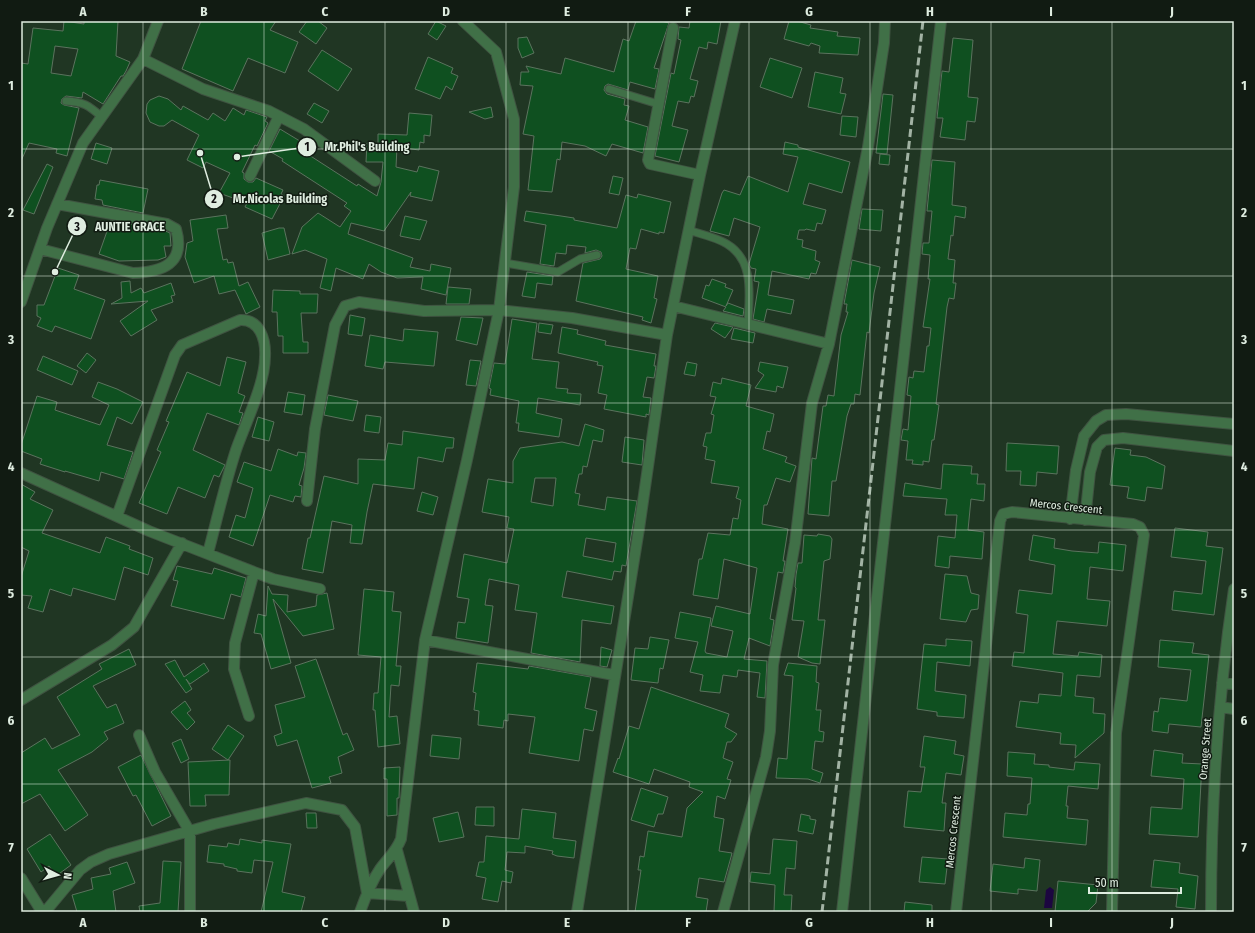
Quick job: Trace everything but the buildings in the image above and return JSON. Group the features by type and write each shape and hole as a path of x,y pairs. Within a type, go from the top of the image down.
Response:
{"street":[{"path":"21,302 57,204 83,143 143,59 158,21"},
{"path":"360,912 367,893 379,870 397,850 401,839 425,640 467,460 499,310 514,187 514,119 496,52 463,21"},
{"path":"577,912 638,529 667,335 688,230 735,21"},
{"path":"723,912 766,757 770,731 773,665 795,543 812,402 829,344 868,147 884,43 885,21"},
{"path":"842,912 874,614 942,21"},
{"path":"673,28 648,160 650,164 700,175"},
{"path":"143,59 221,96 245,103 279,116 304,129 375,181"},
{"path":"250,176 279,116"},
{"path":"40,249 133,273 148,273 166,268 173,260 178,248 176,229 167,224 57,204"},
{"path":"308,501 316,422 335,325 345,306 359,302 424,311 499,310 572,318 667,335"},
{"path":"673,306 748,323 829,344"},
{"path":"117,516 178,350 182,345 191,340 240,320 248,320 256,325 264,339 265,359 256,396 236,451 208,553"},
{"path":"1070,519 1076,470 1084,436 1088,429 1101,418 1115,414 1234,424"},
{"path":"1085,520 1090,472 1097,447 1104,440 1123,438 1234,451"},
{"path":"21,473 117,516 254,572 273,579 320,589"},
{"name":"Mercos Crescent","path":"956,912 1000,521 1003,514 1012,512 1070,519 1133,524 1140,527 1144,535 1116,732 1112,912"},
{"path":"21,700 112,646 134,627 182,543"},
{"path":"249,716 234,669 235,643 254,572"},
{"name":"Orange Street","path":"1211,912 1214,774 1222,683 1234,589"},
{"path":"425,640 614,675"},
{"path":"1222,683 1234,684"},
{"path":"1220,707 1234,709"},
{"path":"139,735 155,772 190,832 190,912"},
{"path":"21,878 43,912 80,870 91,862 110,854 214,824 306,803 342,810 355,826 367,893"},
{"path":"397,850 414,912"},
{"path":"367,893 409,896"}],"lane":[{"path":"609,89 658,104"},
{"path":"66,101 79,102 89,105 102,117"},
{"path":"688,230 727,244 742,257 750,282 748,323"},
{"path":"505,263 558,272 580,259 597,255"}],"shaded area":[{"path":"1050,887 1054,890 1052,908 1044,908 1046,890"}],"railway":[{"path":"822,912 923,21"}],"place":[{"name":"Mr.Nicolas Building","path":"200,153"},
{"name":"Mr.Phil's Building","path":"237,157"},
{"name":"AUNTIE GRACE","path":"55,272"}]}
